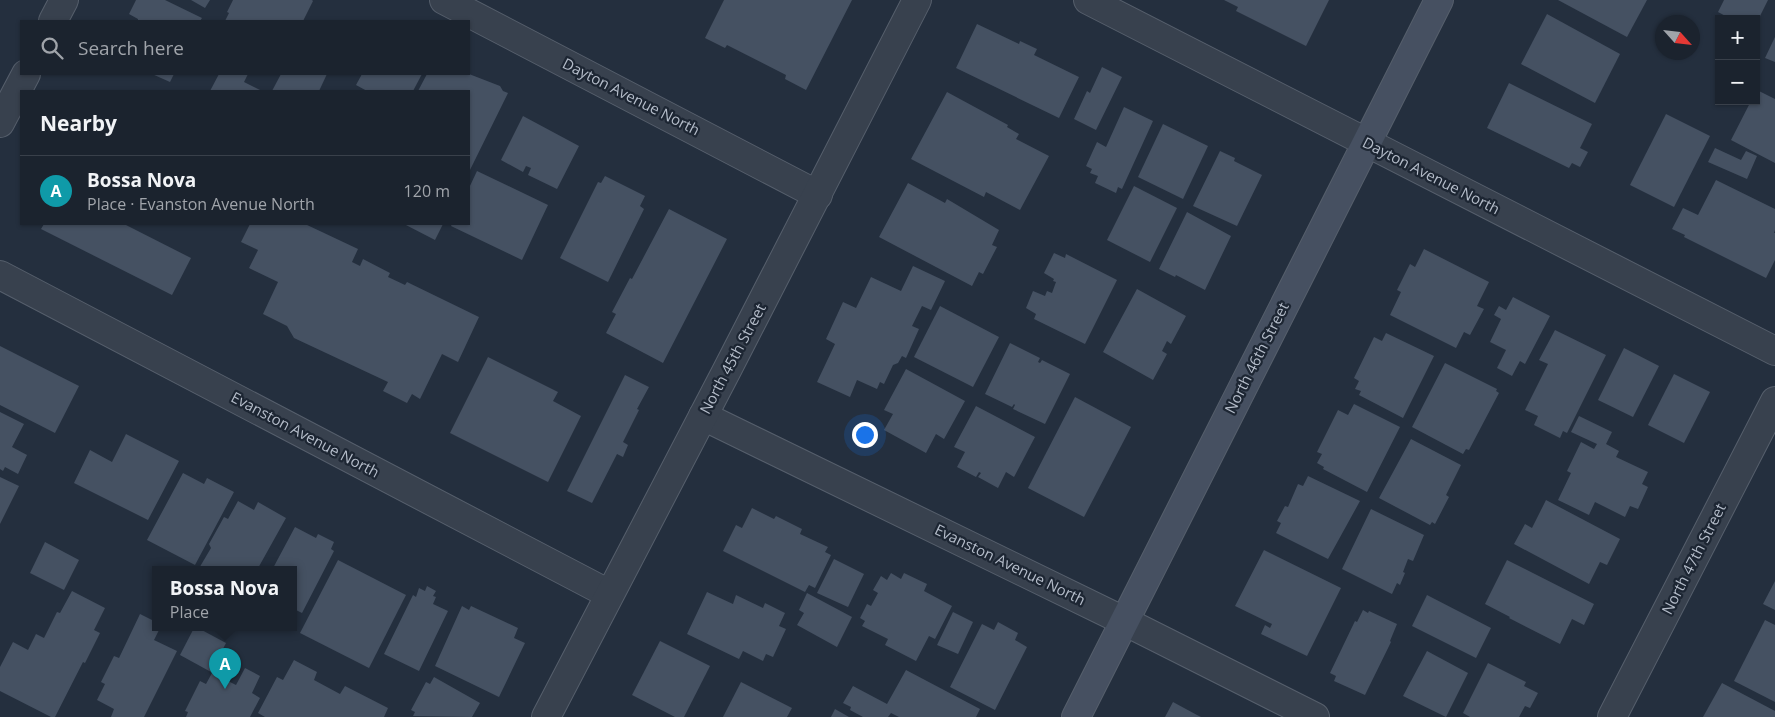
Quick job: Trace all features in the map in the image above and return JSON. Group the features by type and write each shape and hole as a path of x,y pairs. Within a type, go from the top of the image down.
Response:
{"main road":[{"name":"North 46th Street","path":"1076,717 1439,0"}],"street":[{"path":"54,20 64,0"},
{"name":"Dayton Avenue North","path":"444,0 818,195"},
{"name":"North 45th Street","path":"546,717 918,0"},
{"name":"Dayton Avenue North","path":"1088,0 1775,351"},
{"path":"0,123 25,75"},
{"name":"Evanston Avenue North","path":"0,275 609,594"},
{"name":"North 47th Street","path":"1612,717 1775,401"},
{"name":"Evanston Avenue North","path":"703,416 1124,621 1315,717"}],"building":[{"path":"136,0 165,0 202,18 201,20 138,20 129,14"},
{"path":"191,0 210,0 205,8"},
{"path":"233,0 313,1 304,20 226,20 229,13 227,12"},
{"path":"724,0 852,0 806,90 785,79 786,75 727,45 725,48 705,38"},
{"path":"1224,0 1329,0 1306,46 1236,11 1238,7"},
{"path":"1558,0 1647,0 1627,37"},
{"path":"1724,0 1768,0 1760,16 1724,15 1718,12"},
{"path":"1547,14 1620,54 1595,103 1521,64"},
{"path":"977,24 1019,44 1020,41 1037,49 1034,55 1079,77 1059,118 956,68"},
{"path":"1775,37 1775,62 1765,58"},
{"path":"1102,67 1122,77 1096,130 1074,119 1087,91 1090,93"},
{"path":"470,74 500,86 503,91 508,93 470,170 470,90 419,90 426,75"},
{"path":"154,75 174,75 170,82"},
{"path":"218,75 248,75 244,82 260,90 211,90"},
{"path":"280,75 327,75 319,90 273,90"},
{"path":"361,75 421,75 414,90 365,90 356,85"},
{"path":"1509,83 1592,124 1580,148 1588,152 1580,167 1572,163 1569,168 1487,128"},
{"path":"947,92 1008,125 1007,127 1019,134 1016,139 1049,156 1020,210 986,192 984,197 911,159"},
{"path":"1760,92 1775,99 1775,163 1731,140 1749,105 1760,105"},
{"path":"1124,107 1153,121 1122,189 1118,187 1116,193 1095,183 1098,176 1090,173 1092,169 1086,166 1097,142 1106,147"},
{"path":"1666,114 1710,136 1674,207 1630,185"},
{"path":"523,116 579,146 557,189 528,175 531,168 526,166 523,172 501,160"},
{"path":"1163,124 1208,146 1183,199 1138,177"},
{"path":"1715,148 1741,160 1746,151 1757,156 1747,179 1708,162"},
{"path":"1220,151 1235,158 1234,161 1262,175 1237,226 1193,206"},
{"path":"477,171 548,205 522,260 451,226 470,225 470,186"},
{"path":"605,176 645,196 640,206 644,209 608,282 560,258 598,182 601,183"},
{"path":"1716,180 1775,209 1775,260 1766,278 1684,237 1685,235 1672,229 1683,208 1698,215"},
{"path":"908,183 945,203 947,199 999,230 992,245 997,247 983,274 979,272 972,286 879,237"},
{"path":"1134,186 1177,208 1150,262 1107,240"},
{"path":"669,209 727,239 663,363 606,333 616,314 612,312 630,278 632,279"},
{"path":"1187,212 1231,236 1205,290 1176,275 1175,277 1159,269"},
{"path":"43,225 126,225 191,258 172,295 41,229"},
{"path":"250,225 307,225 358,249 352,262 360,266 363,259 390,273 388,277 405,285 407,282 479,317 458,362 442,354 420,399 412,394 407,403 383,391 388,382 294,338 287,326 263,314 278,282 249,268 258,250 241,242"},
{"path":"406,225 442,225 435,240"},
{"path":"1424,249 1489,282 1477,306 1484,309 1470,335 1464,332 1456,348 1390,315 1401,292 1397,290 1410,264 1415,267"},
{"path":"1054,253 1065,258 1066,254 1117,280 1085,344 1034,319 1036,314 1026,308 1033,291 1045,296 1047,291 1052,293 1056,282 1044,273"},
{"path":"913,266 945,281 931,310 922,306 912,326 919,329 906,358 902,356 898,363 893,365 884,384 880,382 877,389 857,380 850,397 817,382 835,344 826,339 843,302 856,308 871,277 901,291"},
{"path":"1137,289 1186,316 1171,344 1167,341 1162,351 1167,354 1153,380 1103,352"},
{"path":"1513,297 1550,316 1525,364 1520,361 1512,376 1497,368 1506,350 1490,342 1501,319 1494,315 1499,306 1506,310"},
{"path":"940,306 999,337 973,387 914,357"},
{"path":"1555,330 1606,355 1567,433 1563,431 1560,438 1534,425 1538,416 1525,410 1548,364 1539,360"},
{"path":"1386,333 1434,356 1403,418 1359,395 1361,391 1355,389 1359,381 1354,378 1374,337 1382,341"},
{"path":"1010,343 1040,358 1038,362 1040,363 1042,360 1070,374 1045,424 1013,409 1014,404 1012,407 985,394"},
{"path":"0,346 79,386 55,433 0,405"},
{"path":"1624,348 1659,366 1633,417 1598,400"},
{"path":"488,357 558,392 553,401 581,416 548,482 450,433"},
{"path":"1445,363 1497,389 1496,391 1499,393 1469,450 1466,449 1463,454 1412,427"},
{"path":"906,369 965,401 944,439 936,434 926,453 884,430 893,414 884,410"},
{"path":"1674,374 1710,392 1684,443 1648,425"},
{"path":"625,375 649,387 623,442 628,445 623,457 617,454 592,503 567,491"},
{"path":"1075,397 1131,427 1084,517 1028,488"},
{"path":"1354,404 1400,427 1367,492 1323,469 1324,467 1317,463 1322,454 1317,452 1338,410 1348,415"},
{"path":"976,406 1035,437 1014,477 1006,472 998,488 978,477 981,473 979,472 976,477 957,467 965,452 954,447"},
{"path":"0,412 24,424 12,447 27,455 18,474 5,467 3,471 0,469"},
{"path":"1579,416 1612,432 1606,444 1619,451 1616,457 1648,472 1642,484 1648,487 1638,509 1630,506 1625,517 1595,502 1589,515 1558,500 1571,473 1567,471 1581,442 1594,449 1597,444 1571,432"},
{"path":"126,434 179,461 148,520 74,483 90,450 112,462"},
{"path":"1411,439 1461,465 1446,495 1449,497 1435,524 1432,522 1430,525 1379,498"},
{"path":"183,473 204,484 207,478 234,492 195,565 147,540"},
{"path":"1308,476 1360,501 1328,559 1276,533 1281,523 1277,521 1285,506 1288,507 1298,484 1303,486"},
{"path":"0,477 19,486 0,524"},
{"path":"1546,500 1620,539 1607,565 1600,562 1589,584 1514,544 1525,524 1532,528"},
{"path":"238,501 254,510 258,502 286,518 259,566 200,566 211,548 209,544 224,517 228,519"},
{"path":"752,508 774,519 776,516 802,529 800,534 828,547 825,552 831,555 815,588 809,585 805,592 723,551 736,525 742,528"},
{"path":"1371,509 1424,535 1413,561 1408,559 1400,585 1397,583 1392,594 1342,569"},
{"path":"295,527 316,538 318,534 334,542 331,549 334,551 302,613 297,610 297,566 274,566"},
{"path":"45,542 79,560 64,590 30,573"},
{"path":"1264,550 1341,588 1307,656 1261,634 1265,625 1270,628 1272,624 1235,606"},
{"path":"834,559 864,574 848,607 817,593"},
{"path":"338,560 406,595 369,668 300,633"},
{"path":"1507,560 1594,604 1584,625 1572,619 1560,644 1485,604"},
{"path":"891,573 901,579 904,573 927,584 924,591 952,606 935,639 929,636 916,661 885,645 888,639 862,626 865,621 860,618 867,604 871,606 878,593 873,590 881,576 887,580"},
{"path":"1775,581 1775,610 1763,604"},
{"path":"427,586 436,591 433,596 436,597 433,604 448,611 419,671 384,654 413,595 416,597 419,588 425,591"},
{"path":"72,591 105,608 94,630 100,633 55,717 51,717 0,691 0,667 13,642 28,650 36,634 44,638 57,612 60,613"},
{"path":"707,592 733,604 736,595 763,608 765,603 785,613 779,626 786,629 773,657 766,654 763,661 743,651 739,659 687,634"},
{"path":"807,593 852,617 837,647 797,625 804,613 799,610"},
{"path":"1427,595 1491,628 1476,658 1412,626"},
{"path":"462,606 469,610 471,606 518,628 514,638 525,643 499,697 435,666"},
{"path":"1363,610 1397,624 1391,642 1365,695 1334,681 1336,676 1330,673 1355,621 1357,622"},
{"path":"953,612 973,622 958,654 937,645"},
{"path":"140,614 152,620 152,631 158,631 154,640 177,651 144,717 111,717 114,709 97,700 105,684 101,682 114,656 119,658"},
{"path":"1765,620 1775,625 1775,702 1734,681"},
{"path":"998,622 1018,633 1015,640 1027,647 995,710 950,687 982,624 994,630"},
{"path":"192,631 204,631 226,643 211,672 180,655"},
{"path":"660,641 710,666 684,717 675,717 632,695"},
{"path":"1427,651 1468,673 1446,717 1403,696"},
{"path":"294,660 317,672 314,680 340,694 345,686 388,708 384,717 265,717 258,713 277,677 283,680"},
{"path":"1488,663 1526,682 1524,686 1538,693 1530,708 1525,706 1519,717 1470,717 1463,713"},
{"path":"245,668 260,676 252,693 260,698 250,717 186,717 188,712 185,711 200,681 206,684 212,673 236,685"},
{"path":"906,670 980,709 976,717 899,717 891,713 888,717 863,717 850,710 851,707 843,703 853,686 887,704"},
{"path":"434,677 480,703 472,717 413,716 415,712 411,710 426,682 430,684"},
{"path":"741,682 792,708 787,717 723,717"},
{"path":"1722,683 1775,711 1775,717 1703,717"},
{"path":"1173,702 1197,715 1201,717 1165,717"},
{"path":"835,709 849,717 831,717"}],"place":[{"name":"Bossa Nova","path":"225,689"}]}
